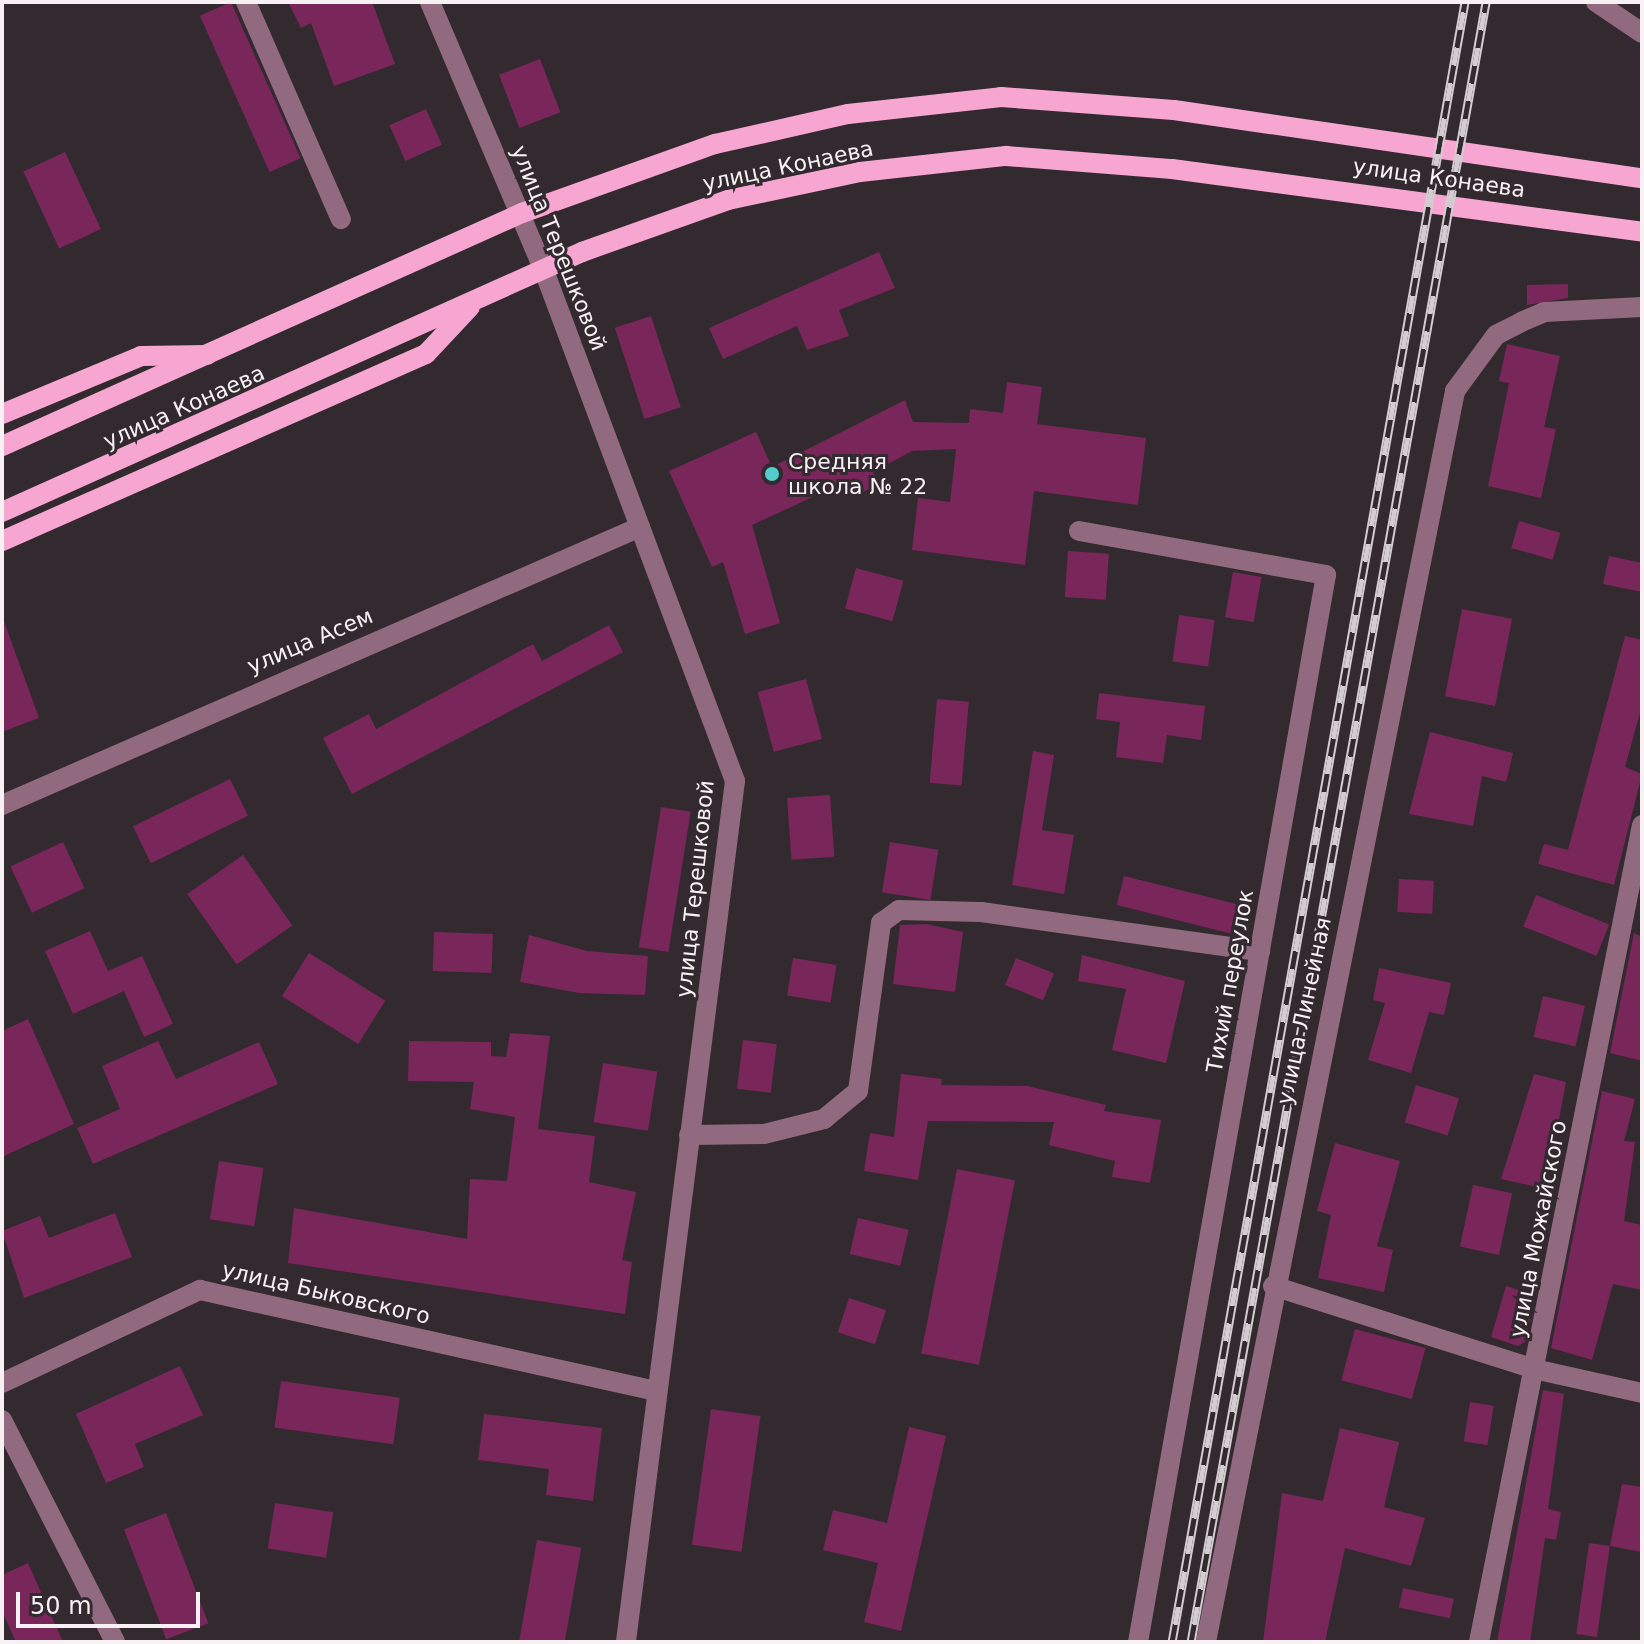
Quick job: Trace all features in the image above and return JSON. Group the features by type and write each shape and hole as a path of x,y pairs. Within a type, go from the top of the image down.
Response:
{"main road":[{"name":"улица Конаева","path":"2,446 215,354 522,213 715,144 848,114 1001,97 1174,110 1642,178"},
{"name":"улица Конаева","path":"2,512 543,268 728,200 860,172 1006,156 1188,170 1642,232"},
{"path":"2,541 426,354 480,297"},
{"path":"2,414 141,356 215,354"}],"street":[{"path":"246,2 341,219"},
{"name":"улица Терешковой","path":"430,2 522,213 735,781 626,1642"},
{"path":"1596,2 1642,33"},
{"name":"улица Линейная","path":"1206,1642 1273,1286 1455,391 1496,335 1521,322 1544,312 1642,307"},
{"name":"улица Асем","path":"2,805 640,527"},
{"name":"Тихий переулок","path":"1079,531 1326,575 1138,1642"},
{"name":"улица Можайского","path":"1479,1642 1642,825"},
{"path":"689,1135 764,1134 824,1119 858,1091 881,923 899,910 981,912 1260,951"},
{"path":"1273,1286 1534,1369 1642,1393"},
{"name":"улица Быковского","path":"2,1383 200,1290 656,1391"},
{"path":"2,1420 115,1642"}],"building":[{"path":"231,2 301,158 269,172 200,16"},
{"path":"288,2 372,2 395,64 334,86 311,23 301,28"},
{"path":"540,59 560,112 519,128 499,75"},
{"path":"426,109 442,145 405,161 389,125"},
{"path":"65,152 101,229 59,248 23,171"},
{"path":"879,252 895,288 839,310 849,336 807,350 797,326 723,359 709,328"},
{"path":"1568,284 1568,298 1527,305 1527,285"},
{"path":"651,316 681,407 645,419 615,328"},
{"path":"1507,344 1560,356 1544,427 1556,429 1541,498 1488,486 1509,383 1499,381"},
{"name":"Средняя школа № 22","path":"1007,382 1042,387 1037,424 1146,438 1138,505 1034,491 1025,565 912,550 918,498 950,502 956,449 912,451 873,472 879,485 860,493 854,478 752,525 780,623 745,634 723,562 712,567 669,471 756,432 772,467 905,400 913,422 969,423 970,409 1003,413"},
{"path":"1519,521 1560,533 1553,560 1511,548"},
{"path":"1068,551 1109,554 1106,600 1065,597"},
{"path":"1609,556 1642,563 1642,592 1603,584"},
{"path":"856,568 903,581 892,621 845,609"},
{"path":"1233,572 1262,577 1254,622 1225,617"},
{"path":"1462,609 1512,619 1495,706 1445,696"},
{"path":"1179,615 1215,620 1208,667 1172,662"},
{"path":"2,616 39,718 2,732"},
{"path":"609,625 623,652 352,794 323,738 369,714 376,729 533,644 542,661"},
{"path":"1625,636 1642,640 1642,706 1625,767 1642,774 1614,885 1538,864 1544,844 1568,850"},
{"path":"806,679 822,739 774,752 758,692"},
{"path":"1099,693 1205,706 1201,740 1167,735 1163,763 1116,757 1120,722 1096,719"},
{"path":"937,699 969,702 962,785 930,783"},
{"path":"1430,732 1513,753 1506,782 1482,776 1473,826 1409,814"},
{"path":"1033,751 1054,755 1042,830 1074,835 1064,894 1012,885"},
{"path":"230,779 248,816 151,863 133,826"},
{"path":"830,795 834,857 791,860 787,798"},
{"path":"661,807 691,812 668,952 639,947"},
{"path":"63,842 85,888 32,913 10,867"},
{"path":"890,842 938,850 930,900 882,892"},
{"path":"243,855 292,925 237,964 187,894"},
{"path":"1124,876 1238,904 1230,933 1117,905"},
{"path":"1399,879 1434,881 1432,914 1397,912"},
{"path":"1536,895 1609,925 1597,956 1523,927"},
{"path":"926,924 963,932 955,992 893,984 900,925"},
{"path":"90,931 108,971 142,956 173,1024 144,1037 124,991 73,1014 45,951"},
{"path":"434,932 493,934 492,973 433,971"},
{"path":"1634,933 1642,937 1642,1061 1610,1053"},
{"path":"529,935 587,951 648,956 645,995 579,993 520,982"},
{"path":"309,953 385,1001 358,1044 282,996"},
{"path":"1082,955 1185,981 1166,1063 1112,1050 1126,989 1078,981"},
{"path":"793,958 836,965 831,1002 787,996"},
{"path":"1016,958 1054,973 1043,1000 1005,985"},
{"path":"1379,968 1451,983 1444,1015 1429,1012 1411,1073 1368,1060 1385,1003 1373,1000"},
{"path":"1543,996 1585,1006 1575,1047 1534,1037"},
{"path":"28,1019 74,1124 2,1157 2,1031"},
{"path":"510,1033 550,1036 538,1129 595,1136 589,1182 636,1192 622,1260 632,1262 625,1314 288,1263 294,1208 467,1239 470,1179 507,1181 515,1117 470,1109 474,1082 408,1081 409,1041 491,1042 491,1056 506,1057"},
{"path":"743,1040 777,1044 771,1093 737,1089"},
{"path":"158,1041 176,1079 259,1042 278,1084 93,1164 77,1128 120,1109 102,1066"},
{"path":"603,1063 657,1072 648,1131 594,1122"},
{"path":"901,1074 942,1079 941,1085 1027,1086 1106,1105 1104,1111 1161,1120 1150,1183 1112,1177 1115,1161 1049,1145 1054,1122 928,1121 918,1180 864,1171 870,1133 894,1137"},
{"path":"1534,1074 1566,1082 1546,1189 1501,1179"},
{"path":"1416,1085 1459,1098 1448,1135 1405,1122"},
{"path":"1602,1091 1635,1099 1624,1141 1635,1142 1624,1221 1642,1225 1642,1290 1613,1284 1592,1360 1551,1348"},
{"path":"1335,1143 1400,1161 1377,1246 1393,1250 1384,1292 1318,1278 1331,1215 1317,1211"},
{"path":"219,1161 263,1168 254,1226 210,1219"},
{"path":"957,1169 1015,1180 979,1365 921,1354"},
{"path":"1473,1185 1512,1193 1499,1255 1460,1247"},
{"path":"115,1213 132,1257 24,1298 2,1231 40,1216 49,1238"},
{"path":"858,1218 909,1230 900,1266 850,1254"},
{"path":"1506,1286 1535,1295 1526,1341 1518,1346 1491,1337"},
{"path":"849,1298 886,1310 875,1344 838,1332"},
{"path":"1355,1329 1426,1348 1412,1399 1341,1380"},
{"path":"180,1366 203,1415 135,1444 144,1467 106,1483 76,1414"},
{"path":"281,1381 400,1398 393,1444 274,1428"},
{"path":"1543,1390 1564,1394 1548,1509 1561,1512 1556,1540 1545,1538 1530,1642 1497,1642"},
{"path":"1470,1402 1494,1406 1487,1445 1464,1442"},
{"path":"711,1409 761,1416 741,1552 692,1545"},
{"path":"484,1414 602,1428 593,1501 546,1495 549,1469 478,1460"},
{"path":"909,1427 946,1436 901,1631 864,1622 878,1563 823,1550 833,1510 887,1523"},
{"path":"1340,1428 1399,1442 1384,1507 1425,1518 1411,1566 1345,1548 1325,1642 1263,1642 1282,1493 1323,1501"},
{"path":"1622,1484 1642,1487 1642,1552 1610,1546"},
{"path":"275,1503 333,1512 326,1558 268,1548"},
{"path":"166,1513 208,1623 166,1639 124,1529"},
{"path":"537,1540 581,1548 565,1642 519,1641"},
{"path":"1589,1543 1610,1546 1597,1637 1576,1634"},
{"path":"28,1563 63,1642 16,1642 2,1611 2,1575"},
{"path":"1403,1588 1454,1599 1450,1618 1399,1608"}],"railway":[{"path":"1172,1642 1465,2"},
{"path":"1191,1642 1486,2"}],"place":[{"name":"Средняя школа № 22","path":"772,474"}]}
